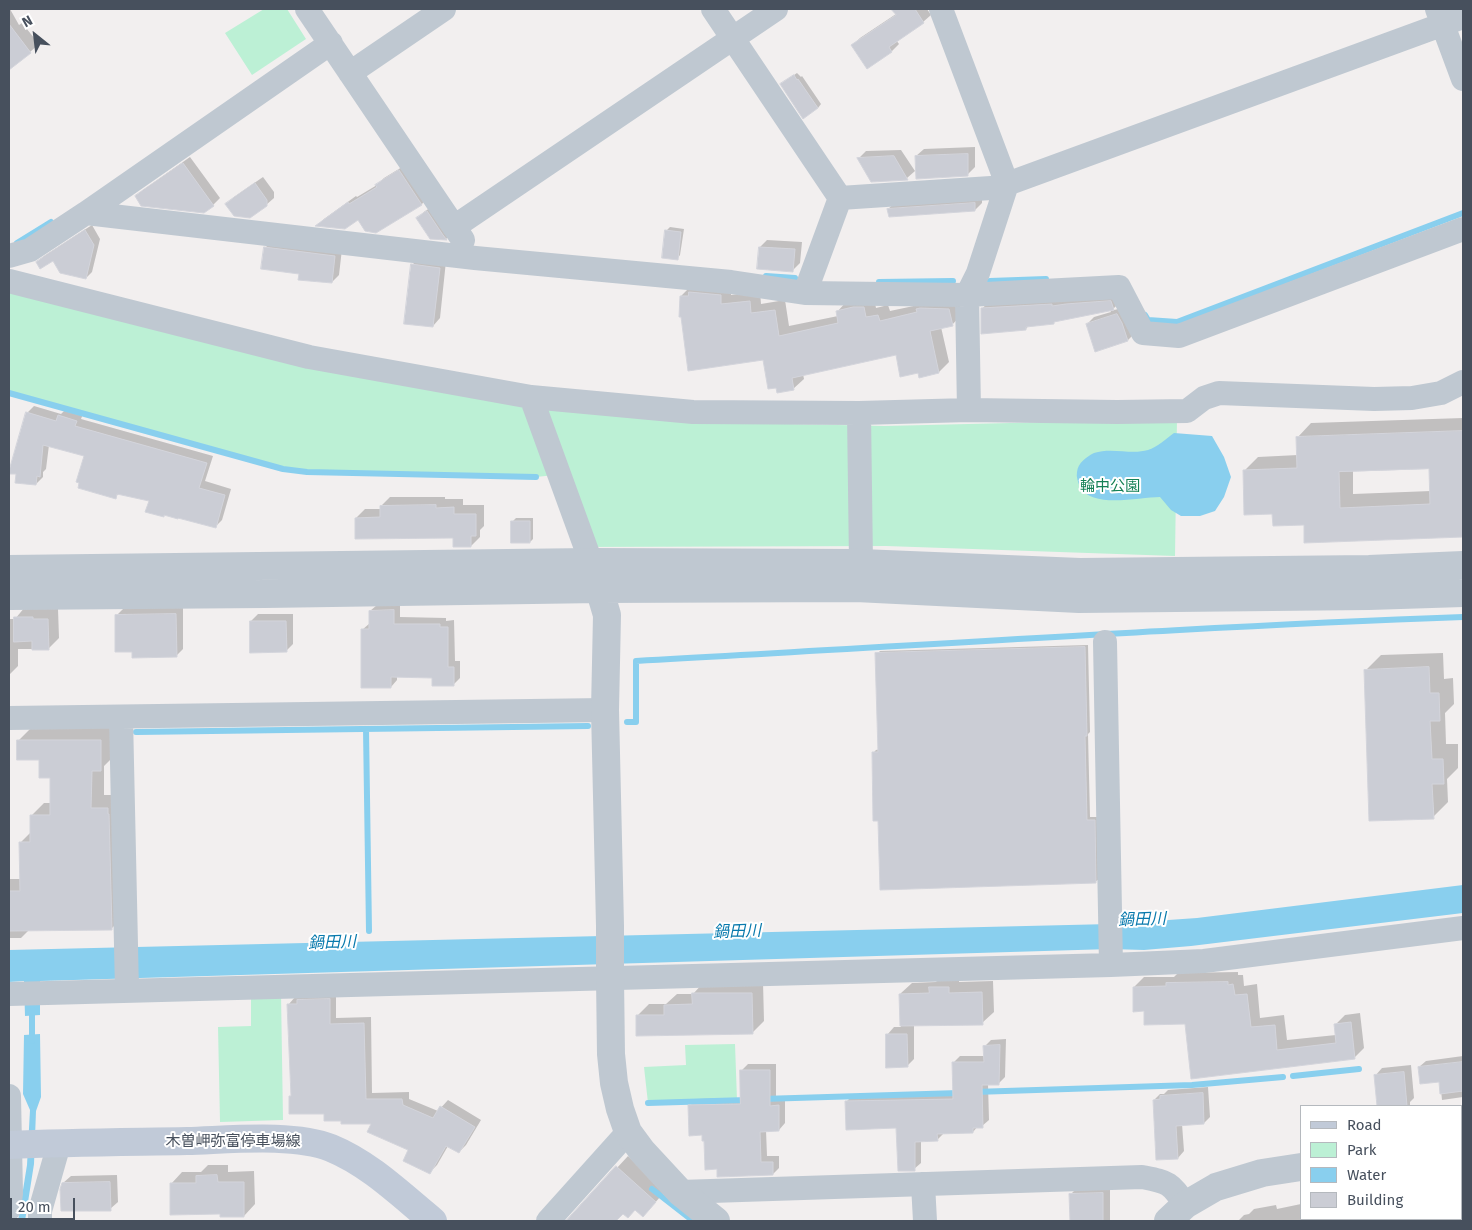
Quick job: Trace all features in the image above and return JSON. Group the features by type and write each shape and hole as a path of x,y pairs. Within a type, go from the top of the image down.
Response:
{"main road":[{"name":"木曽岬弥富停車場線","path":"28,1145 243,1139 312,1143 330,1148 359,1162 433,1221"}],"street":[{"path":"307,9 475,258"},
{"path":"350,73 444,9"},
{"path":"713,9 840,198"},
{"path":"454,227 776,9"},
{"path":"941,9 1006,186 978,272 967,295 969,410"},
{"path":"840,198 1006,186 1447,17 1463,79"},
{"path":"9,256 30,250 86,213 330,43"},
{"path":"804,293 840,198"},
{"path":"86,213 475,258 731,282 804,293 967,295 1119,287 1143,333 1179,336 1463,229"},
{"path":"9,281 309,357 531,397 692,412 1187,411 1204,398 1219,393 1374,399 1412,398 1441,393 1463,382"},
{"path":"531,397 568,496 607,615 606,710 611,1054 614,1083 628,1132 642,1151 680,1192 716,1221"},
{"path":"859,413 860,563"},
{"path":"9,569 591,562 860,563 1080,572 1368,569 1463,565"},
{"path":"9,596 599,588 856,588 1079,599 1369,596 1463,593"},
{"path":"1105,642 1111,959"},
{"path":"9,718 606,710"},
{"path":"122,716 126,987"},
{"path":"14,994 126,987 610,978 1111,959 1204,961 1463,928"},
{"path":"9,1096 28,1145 40,1221"},
{"path":"548,1221 628,1132"},
{"path":"9,1209 11,1193 28,1145"},
{"path":"1176,1213 1216,1187 1262,1173 1300,1167"},
{"path":"680,1192 1142,1177 1165,1182 1175,1189 1176,1213"},
{"path":"923,1184 925,1221"}],"green space":[{"path":"264,9 287,9 306,39 252,75 225,33"},
{"name":"輪中公園","path":"9,290 691,422 885,426 1177,419 1175,556 886,546 575,547 555,475 536,477 307,472 283,469 9,393"},
{"path":"281,993 283,1120 220,1122 218,1027 251,1026 251,994"},
{"path":"735,1044 737,1100 648,1103 644,1067 686,1065 685,1045"}],"water":[{"path":"1174,433 1212,436 1224,457 1231,477 1224,497 1215,511 1200,516 1181,516 1171,510 1160,497 1105,500 1086,494 1080,487 1077,478 1079,466 1094,453 1101,451 1135,452 1148,450"},
{"name":"鍋田川","path":"1463,885 1463,913 1144,950 1111,949 40,981 40,1015 25,1016 24,981 9,982 9,950 1111,924 1197,918"},
{"path":"40,1034 41,1097 36,1111 34,1164 25,1221 18,1221 27,1165 30,1110 23,1094 24,1035"}],"building":[{"path":"891,9 915,9 924,23 889,47 892,52 867,69 851,45 896,15"},
{"path":"9,24 31,53 9,70"},
{"path":"794,75 818,108 803,119 780,84"},
{"path":"968,154 968,176 916,179 915,156"},
{"path":"894,156 908,180 871,182 857,158"},
{"path":"183,163 214,206 204,213 141,206 135,196"},
{"path":"399,170 422,205 376,233 365,231 358,220 345,229 315,226 348,202 349,204 377,187 375,185"},
{"path":"255,183 267,200 267,206 250,218 234,216 225,204"},
{"path":"975,203 975,211 889,217 887,209"},
{"path":"427,211 447,240 430,239 416,218"},
{"path":"85,230 94,245 86,279 60,273 53,261 40,269 36,262"},
{"path":"665,230 681,232 678,260 662,258"},
{"path":"264,247 335,256 332,283 298,280 299,274 261,269"},
{"path":"759,247 795,249 793,272 757,269"},
{"path":"411,264 440,268 433,327 404,324"},
{"path":"689,292 721,295 721,304 750,301 751,313 775,310 779,336 838,323 836,311 853,307 864,307 866,317 878,315 880,321 917,312 916,309 920,308 949,309 953,326 930,331 939,373 919,378 918,373 900,377 896,355 792,378 794,390 777,393 776,388 768,389 763,360 688,371 681,317 679,317 680,296 688,296"},
{"path":"1111,301 1114,310 1054,322 1054,324 1026,327 1026,330 981,334 981,308 1052,304 1052,306"},
{"path":"1117,314 1128,341 1095,352 1086,324"},
{"path":"26,412 56,421 58,415 77,421 75,426 207,463 199,488 225,495 216,528 145,512 149,501 117,494 116,499 78,488 79,483 76,482 84,456 43,445 40,477 37,476 36,485 15,483 16,474 9,474 9,471"},
{"path":"1463,431 1463,537 1304,543 1304,525 1273,526 1272,514 1244,515 1243,470 1297,468 1296,437","holes":["1429,469 1430,504 1340,508 1339,472"]},
{"path":"436,505 436,508 454,507 454,514 476,514 476,536 471,536 471,547 453,547 453,538 355,539 355,518 380,517 380,506"},
{"path":"511,521 530,521 530,543 511,543"},
{"path":"394,610 394,624 440,624 440,627 448,627 448,667 454,667 454,686 432,686 432,678 391,677 391,688 361,688 361,629 369,629 369,611"},
{"path":"176,614 177,657 132,658 132,652 115,652 115,615"},
{"path":"14,617 48,619 49,650 32,650 32,641 14,642"},
{"path":"250,621 286,621 287,652 250,653"},
{"path":"1085,647 1087,820 1095,820 1096,883 880,890 878,821 873,821 872,752 878,752 875,653"},
{"path":"1429,667 1430,693 1439,693 1440,721 1430,721 1432,759 1443,759 1444,784 1432,784 1434,819 1369,821 1364,670"},
{"path":"17,740 101,740 101,771 92,771 91,808 108,808 112,930 9,931 9,891 20,891 19,842 30,842 30,815 50,815 50,778 39,778 39,760 17,760"},
{"path":"1228,982 1228,985 1233,984 1235,995 1247,994 1251,1027 1275,1025 1277,1050 1336,1043 1334,1024 1351,1022 1355,1059 1191,1079 1185,1024 1144,1025 1144,1011 1133,1012 1133,987 1166,986 1166,983"},
{"path":"929,987 949,987 949,993 982,992 983,1025 900,1026 899,994 929,993"},
{"path":"692,993 752,993 753,1034 636,1036 636,1015 664,1015 664,1005 692,1004"},
{"path":"330,999 330,1024 364,1023 366,1099 402,1099 403,1105 433,1118 440,1106 475,1127 459,1153 446,1146 430,1174 403,1161 408,1150 367,1132 371,1124 341,1124 341,1121 324,1121 324,1114 289,1114 289,1096 291,1096 287,1004 297,1004 297,1000"},
{"path":"886,1034 907,1034 908,1067 886,1068"},
{"path":"1000,1045 999,1085 982,1085 983,1128 973,1128 973,1133 937,1134 938,1141 915,1142 915,1171 898,1171 896,1128 846,1130 845,1101 953,1099 952,1062 984,1062 983,1046"},
{"path":"1463,1062 1463,1091 1440,1094 1439,1082 1420,1084 1418,1067"},
{"path":"740,1070 770,1070 770,1106 779,1105 779,1131 760,1132 761,1162 773,1162 773,1175 717,1177 717,1169 705,1170 702,1135 689,1136 688,1105 740,1104"},
{"path":"1404,1072 1407,1105 1377,1105 1374,1075"},
{"path":"1203,1093 1204,1124 1176,1126 1178,1159 1156,1160 1153,1100 1160,1099 1160,1096"},
{"path":"616,1166 656,1202 643,1217 635,1210 628,1218 623,1214 616,1221 566,1221"},
{"path":"217,1175 218,1182 244,1182 244,1217 220,1217 220,1214 170,1215 170,1183 196,1183 196,1176"},
{"path":"110,1182 111,1211 61,1211 60,1189 62,1183"},
{"path":"1103,1193 1103,1221 1070,1221 1069,1194"}],"waterway":[{"path":"1145,315 1148,320 1177,322 1463,213"},
{"path":"17,243 51,222"},
{"path":"766,276 795,278"},
{"path":"990,281 1046,279"},
{"path":"879,282 953,281"},
{"path":"9,393 283,469 307,472 536,477"},
{"path":"627,722 636,722 636,661 1153,631 1463,617"},
{"path":"136,732 588,726"},
{"path":"366,729 369,931"},
{"path":"32,1008 32,1041"},
{"path":"1293,1076 1359,1069"},
{"path":"974,1092 1192,1085 1283,1077"},
{"path":"762,1099 959,1093"},
{"path":"648,1103 747,1100"},
{"path":"652,1189 693,1221"}]}
